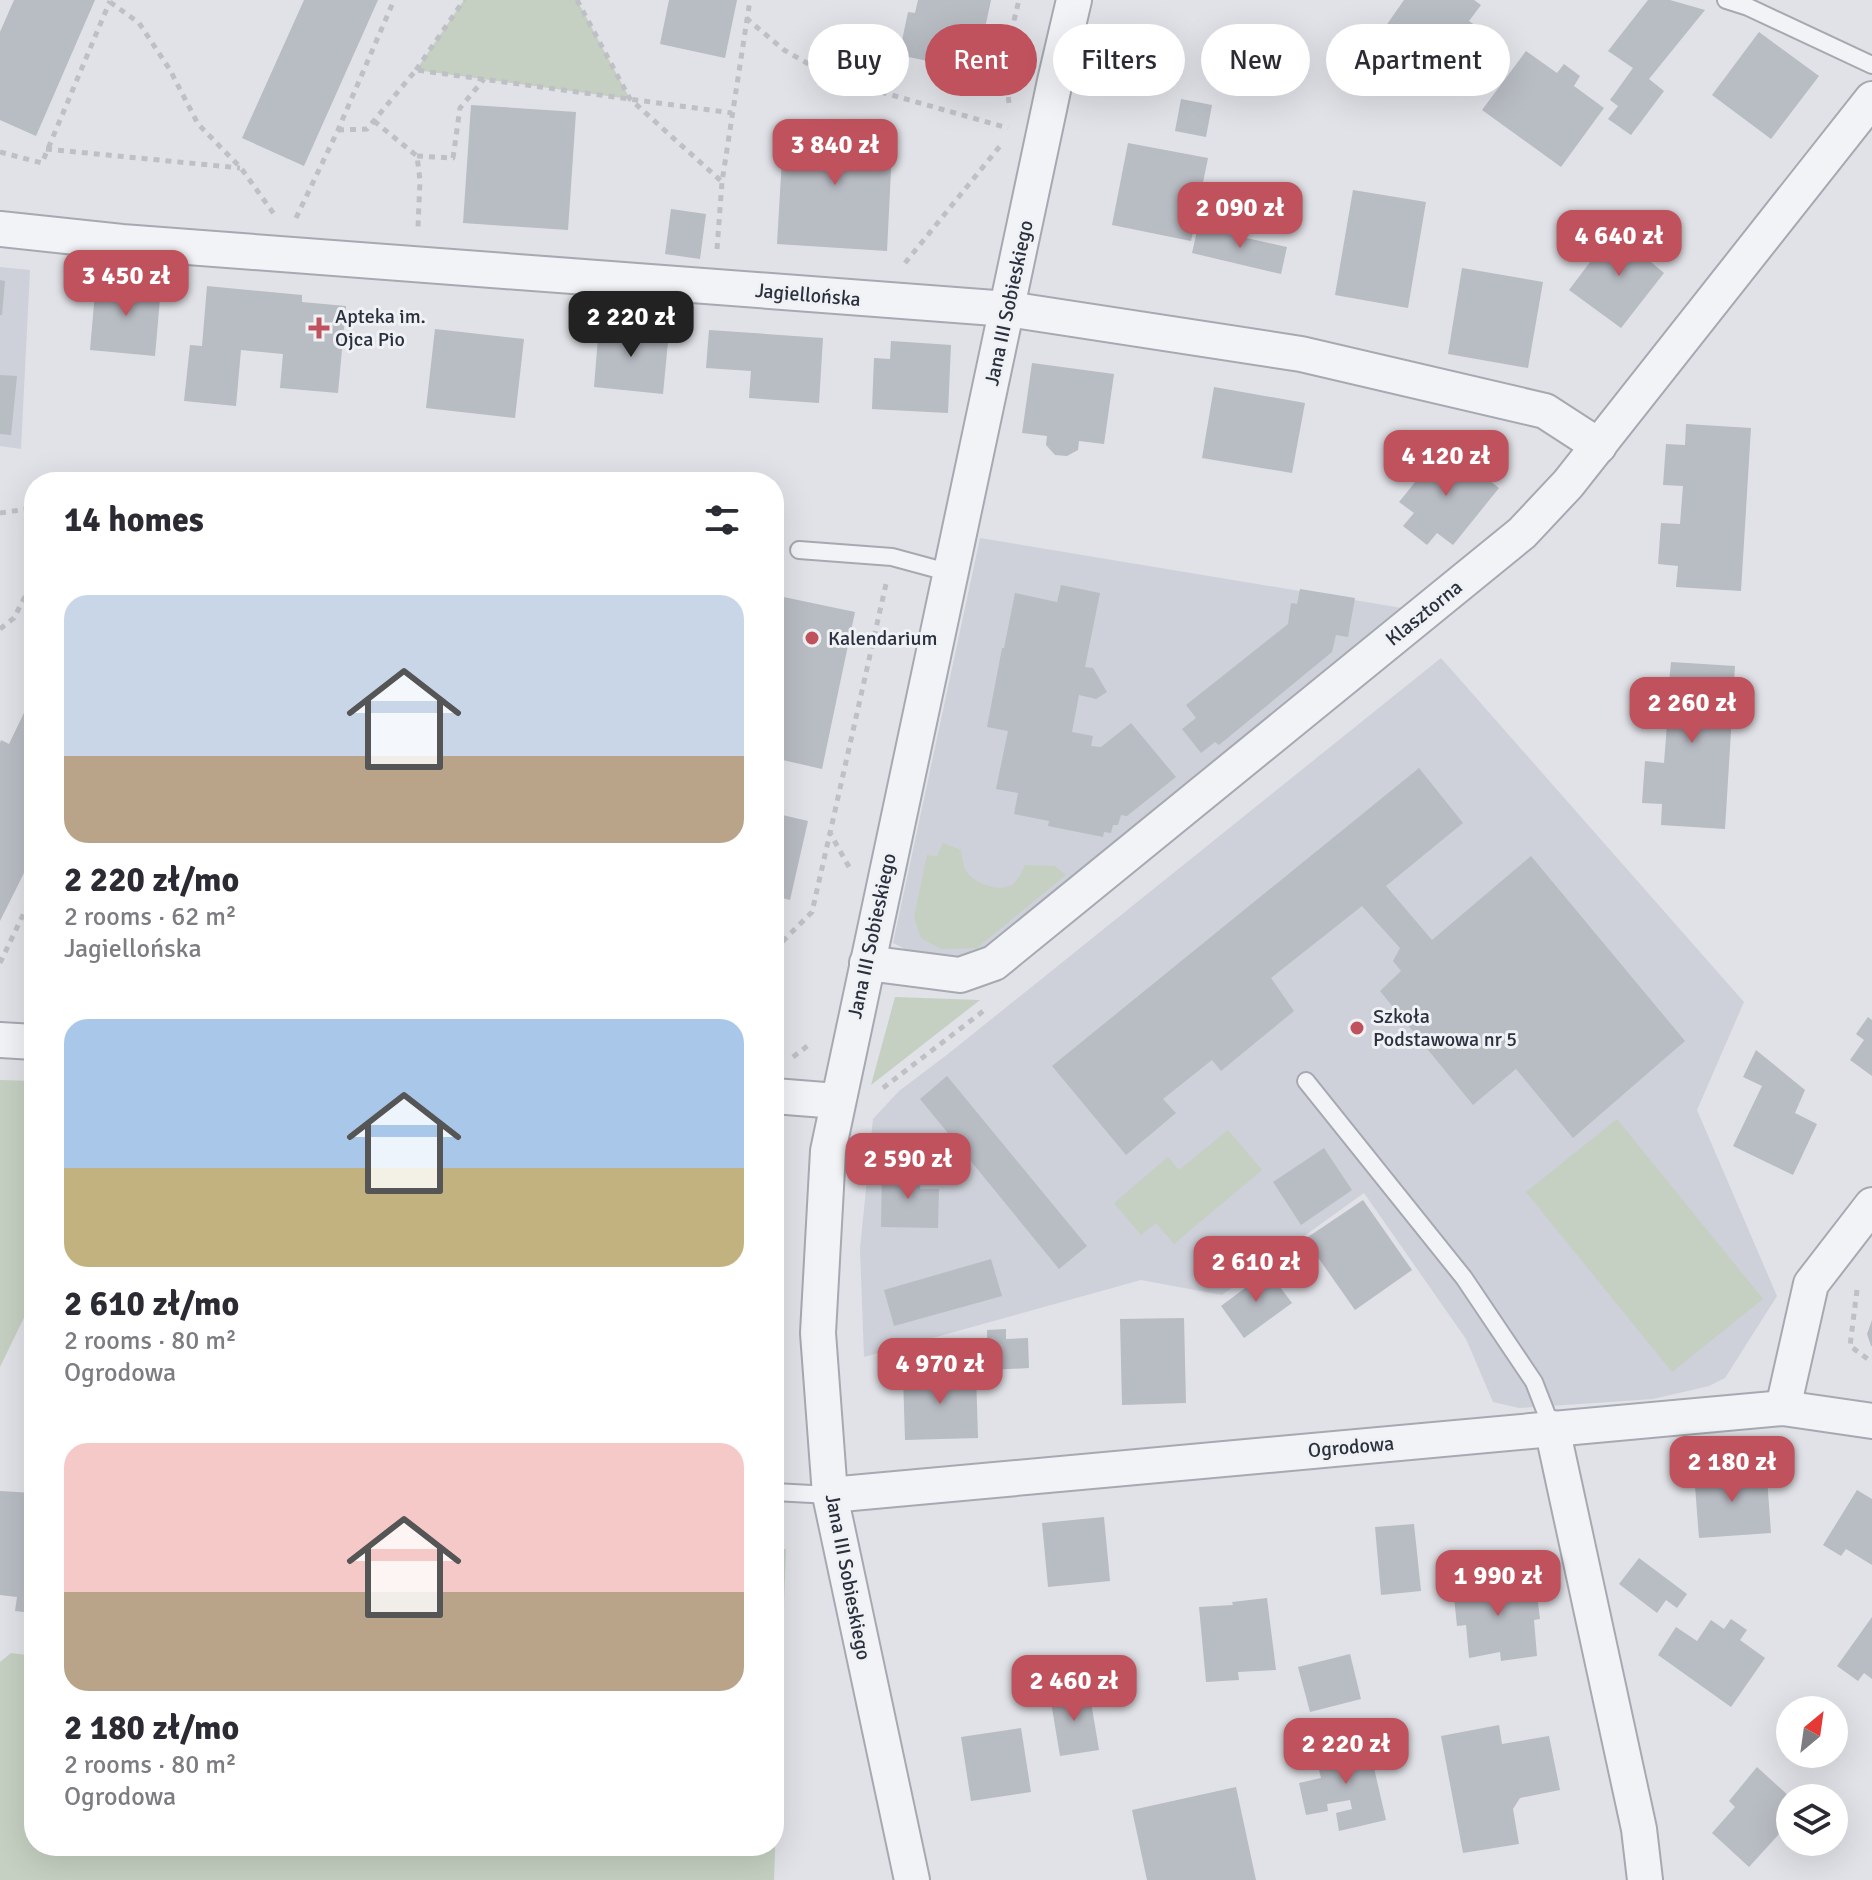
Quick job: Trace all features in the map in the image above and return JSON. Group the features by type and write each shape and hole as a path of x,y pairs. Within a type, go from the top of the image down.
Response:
{"street":[{"name":"Jana III Sobieskiego","path":"912,1880 830,1495 818,1333 828,1151 1074,0"},
{"name":"Klasztorna","path":"867,963 960,975 994,963 1522,533 1599,446 1872,99"},
{"name":"Jagiellońska","path":"0,229 122,242 1008,309 1332,361 1545,411 1599,446"},
{"path":"0,1040 24,1041"},
{"path":"784,1097 837,1101"},
{"path":"1783,1408 1811,1284 1872,1205"},
{"name":"Ogrodowa","path":"830,1495 1783,1408 1872,1421"},
{"path":"1552,1428 1639,1829 1645,1880"}],"lane":[{"path":"1726,0 1748,7 1872,65"},
{"path":"799,550 892,557 951,573"},
{"path":"1306,1081 1464,1278 1534,1382 1552,1428"},
{"path":"784,1493 830,1495"}],"path":[{"path":"295,220 394,0"},
{"path":"338,130 367,129 416,70 464,0"},
{"path":"577,0 630,99 722,182"},
{"path":"713,287 722,182 750,0"},
{"path":"903,265 1013,130 1004,61 1019,0"},
{"path":"0,152 42,163 110,1 139,23 170,70 198,124 241,168 281,222"},
{"path":"746,18 784,50 835,79 1013,130"},
{"path":"416,70 732,113"},
{"path":"374,121 417,156 453,158 460,108 484,79"},
{"path":"46,149 241,168"},
{"path":"417,156 420,180 418,232"},
{"path":"0,513 24,509"},
{"path":"784,940 812,912 892,557"},
{"path":"0,629 14,618 24,598"},
{"path":"830,833 855,876"},
{"path":"0,963 24,913"},
{"path":"786,1062 807,1049 815,1037"},
{"path":"1864,1281 1857,1292 1850,1346 1872,1362"}],"shaded area":[{"path":"0,267 30,270 21,449 0,446"},
{"path":"980,538 1414,610 981,962 933,963 893,943"},
{"name":"Szkoła Podstawowa nr 5","path":"1441,658 1744,1002 1697,1110 1777,1296 1725,1378 1709,1386 1653,1399 1519,1408 1493,1402 1466,1339 1364,1193 1222,1295 1141,1280 864,1357 860,1249 873,1119 899,1091"}],"green space":[{"path":"464,0 577,0 630,99 416,70"},
{"path":"943,843 961,850 968,874 992,887 1005,888 1013,884 1025,865 1055,866 1066,875 977,948 941,949 921,938 914,917 927,855 937,856"},
{"path":"895,997 980,1000 871,1085"},
{"path":"0,1080 24,1081 24,1318 0,1367"},
{"path":"1617,1119 1763,1299 1672,1372 1526,1192"},
{"path":"1228,1130 1262,1170 1174,1244 1156,1223 1141,1235 1114,1203 1168,1157 1179,1170"},
{"path":"784,1549 786,1549 784,1604"},
{"path":"11,1653 24,1655 24,1856 775,1856 774,1880 0,1880 0,1662"}],"building":[{"path":"14,0 95,0 36,136 0,120 0,32"},
{"path":"304,0 378,0 304,166 242,138"},
{"path":"669,0 737,0 725,58 660,44"},
{"path":"918,0 991,0 986,24 925,24 925,60 909,57 909,24 905,24 908,12 915,13"},
{"path":"1404,0 1474,0 1481,5 1469,21 1474,24 1387,24"},
{"path":"1648,0 1670,0 1705,10 1649,79 1664,91 1631,135 1608,119 1618,106 1610,100 1633,68 1608,51"},
{"path":"1759,32 1819,76 1771,139 1712,95"},
{"path":"1526,51 1557,73 1564,64 1580,76 1574,86 1604,108 1561,167 1482,110 1492,96 1510,96 1510,72"},
{"path":"1181,99 1212,105 1206,137 1175,131"},
{"path":"471,105 576,112 568,230 463,223"},
{"path":"784,124 893,130 887,251 777,244"},
{"path":"1128,143 1208,158 1191,241 1112,225"},
{"path":"1353,190 1426,202 1408,308 1335,295"},
{"path":"671,209 706,214 700,259 665,254"},
{"path":"1198,227 1287,247 1281,274 1192,253"},
{"path":"1612,233 1631,247 1640,236 1660,251 1651,262 1664,273 1621,328 1569,290"},
{"path":"1462,268 1543,282 1528,368 1448,354"},
{"path":"0,280 5,281 2,315 0,315"},
{"path":"96,281 161,287 155,356 90,350"},
{"path":"207,286 302,295 302,302 346,306 338,393 280,388 283,354 241,350 236,406 184,401 190,345 202,346"},
{"path":"599,325 669,331 663,394 594,387"},
{"path":"435,329 524,339 515,418 426,408"},
{"path":"709,330 823,338 819,403 749,398 751,371 706,368"},
{"path":"891,341 951,345 948,413 872,409 874,358 890,359"},
{"path":"1032,363 1114,374 1104,444 1079,441 1078,450 1067,456 1055,455 1046,445 1047,436 1022,433"},
{"path":"0,375 17,376 11,435 0,434"},
{"path":"1214,387 1305,403 1292,473 1202,458"},
{"path":"1686,424 1751,428 1741,591 1676,587 1678,566 1658,564 1661,523 1680,524 1683,486 1663,485 1666,444 1685,445"},
{"path":"1445,445 1499,488 1453,545 1437,533 1427,545 1403,526 1414,513 1399,502"},
{"path":"1061,585 1100,593 1085,667 1093,668 1107,692 1096,699 1079,695 1072,732 1093,736 1091,746 1101,747 1131,723 1176,777 1127,816 1121,815 1118,825 1113,825 1111,833 1104,832 1103,837 1048,826 1049,821 1014,814 1018,793 996,789 1008,731 987,727 1015,593 1057,602"},
{"path":"1300,589 1355,598 1348,637 1336,635 1332,652 1219,745 1215,742 1201,753 1182,729 1196,718 1186,705 1288,624 1291,603 1297,604"},
{"path":"784,597 855,612 822,769 784,760"},
{"path":"1671,662 1735,666 1725,829 1661,825 1662,804 1642,803 1645,761 1664,763 1667,724 1647,723 1650,682 1669,683"},
{"path":"24,713 24,873 0,921 0,743 1,740 9,744"},
{"path":"1419,768 1463,823 1386,886 1432,940 1531,856 1685,1041 1573,1138 1516,1069 1473,1105 1380,991 1401,971 1393,961 1400,948 1362,906 1271,978 1294,1011 1221,1071 1212,1060 1163,1099 1176,1113 1126,1155 1052,1066"},
{"path":"784,815 808,821 790,900 784,898"},
{"path":"1868,1017 1872,1020 1872,1076 1850,1060 1864,1040 1856,1034"},
{"path":"1756,1050 1805,1090 1795,1113 1817,1124 1793,1175 1733,1146 1762,1086 1743,1077"},
{"path":"947,1076 1087,1246 1059,1269 920,1099"},
{"path":"1324,1148 1352,1190 1301,1225 1273,1182"},
{"path":"882,1169 921,1169 920,1189 939,1189 938,1228 881,1227"},
{"path":"1363,1200 1412,1270 1355,1310 1305,1239"},
{"path":"991,1259 1002,1296 894,1326 884,1290"},
{"path":"1268,1271 1292,1303 1244,1338 1221,1306"},
{"path":"1184,1318 1186,1403 1122,1405 1120,1319"},
{"path":"1872,1320 1872,1346 1871,1346 1867,1334"},
{"path":"1006,1329 1006,1339 1028,1338 1029,1368 988,1370 987,1330"},
{"path":"976,1373 978,1438 905,1440 903,1375"},
{"path":"1755,1468 1756,1479 1767,1478 1771,1533 1699,1538 1694,1473"},
{"path":"1857,1490 1872,1499 1872,1565 1846,1549 1841,1556 1823,1545"},
{"path":"0,1491 24,1492 24,1612 15,1611 17,1597 0,1595"},
{"path":"1104,1517 1110,1581 1048,1587 1042,1523"},
{"path":"1414,1524 1421,1591 1381,1595 1375,1527"},
{"path":"1639,1558 1687,1594 1677,1608 1666,1600 1657,1613 1619,1584"},
{"path":"1517,1574 1520,1598 1537,1595 1540,1619 1534,1620 1537,1656 1501,1661 1500,1652 1469,1658 1466,1625 1457,1626 1453,1587 1479,1584 1478,1578"},
{"path":"1267,1598 1276,1670 1238,1672 1239,1680 1206,1682 1199,1607 1233,1605 1232,1602"},
{"path":"1872,1617 1872,1679 1864,1673 1858,1681 1837,1666"},
{"path":"1731,1619 1747,1630 1740,1640 1765,1658 1731,1707 1658,1655 1676,1627 1697,1641 1711,1620 1724,1629"},
{"path":"1350,1654 1361,1699 1310,1712 1298,1667"},
{"path":"1089,1690 1099,1750 1060,1756 1050,1696"},
{"path":"1499,1725 1502,1744 1549,1736 1560,1790 1520,1798 1513,1809 1519,1844 1463,1853 1441,1736"},
{"path":"1021,1728 1031,1792 971,1801 961,1737"},
{"path":"1345,1737 1347,1746 1368,1742 1386,1820 1339,1831 1336,1813 1352,1809 1350,1800 1327,1804 1328,1811 1306,1815 1299,1783 1321,1778 1315,1754 1335,1749 1333,1740"},
{"path":"1757,1767 1776,1784 1776,1837 1749,1867 1712,1833 1735,1807 1729,1801"},
{"path":"1236,1787 1256,1880 1147,1880 1132,1810"}],"place":[{"name":"Apteka im. Ojca Pio","path":"319,328"},
{"name":"Kalendarium","path":"812,638"},
{"name":"Szkoła Podstawowa nr 5","path":"1357,1028"}]}
